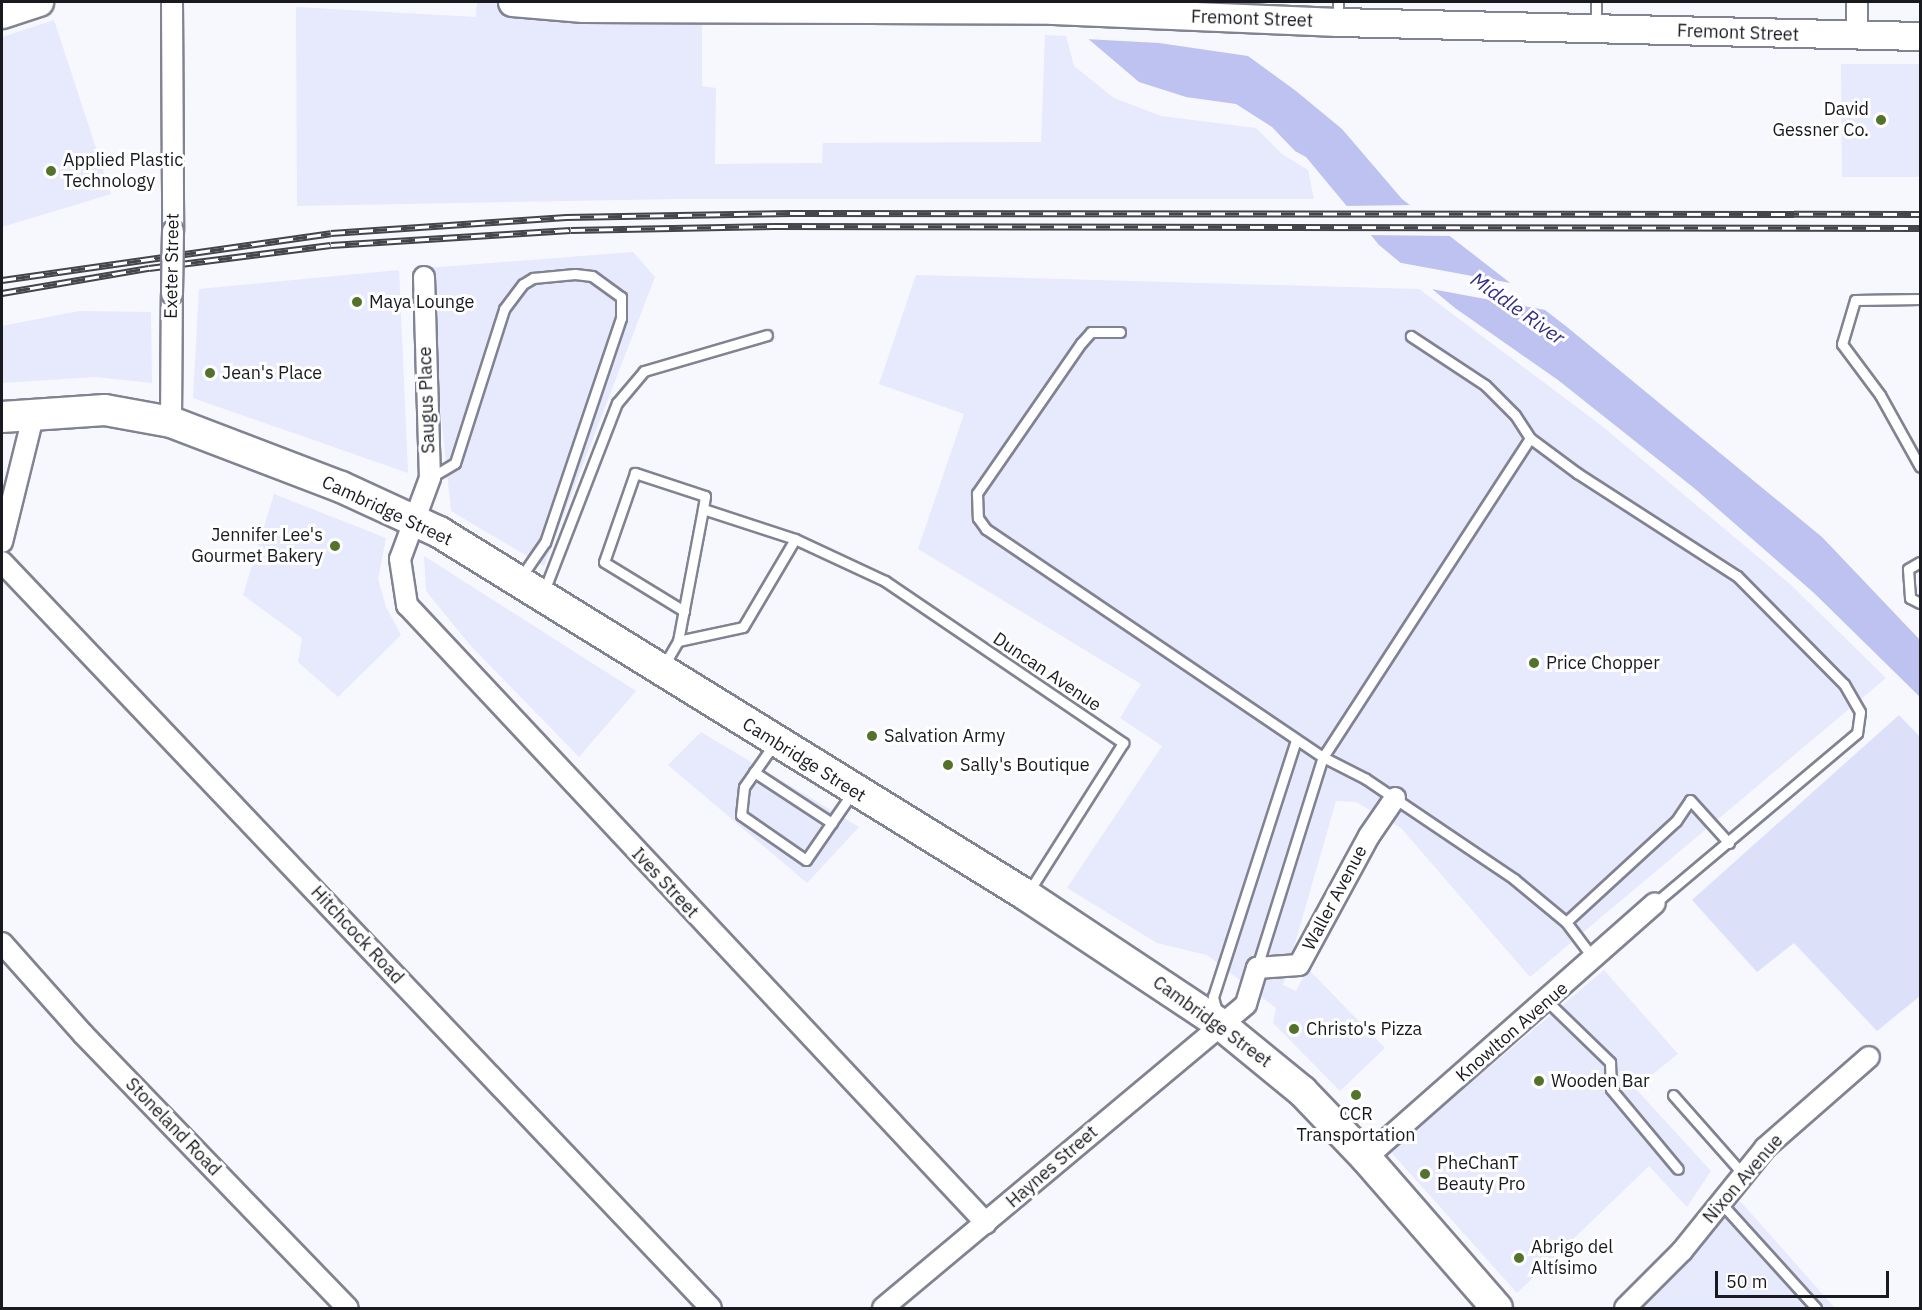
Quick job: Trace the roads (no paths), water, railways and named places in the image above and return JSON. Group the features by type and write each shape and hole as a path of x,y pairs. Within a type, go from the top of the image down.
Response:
{"main road":[{"name":"Cambridge Street","path":"2,417 34,413 105,410 171,422 341,487 412,519 530,588 854,791 1026,895 1220,1024 1302,1091 1366,1158 1497,1308"}],"street":[{"path":"2,14 39,2"},
{"name":"Exeter Street","path":"171,422 172,2"},
{"name":"Fremont Street","path":"512,2 583,8 757,11 1053,10 1159,16 1338,12 1597,29 1857,37 1920,36"},
{"path":"1857,2 1857,37"},
{"name":"Saugus Place","path":"412,519 430,478 424,277"},
{"path":"2,542 34,413"},
{"name":"Ives Street","path":"412,519 400,559 401,582 407,605 426,629 986,1223"},
{"name":"Hitchcock Road","path":"2,562 711,1308"},
{"name":"Waller Avenue","path":"1257,968 1299,965 1369,836 1395,798"},
{"name":"Knowlton Avenue","path":"1366,1158 1547,1001 1655,903"},
{"name":"Stoneland Road","path":"2,943 83,1034 348,1308"},
{"path":"1220,1024 1246,1004 1257,968"},
{"name":"Haynes Street","path":"883,1308 1220,1024"},
{"name":"Nixon Avenue","path":"1625,1308 1682,1251 1765,1148 1869,1057"}],"lane":[{"path":"1596,2 1597,29"},
{"path":"430,478 455,463 504,309 523,284 533,278 575,274 592,276 621,297 621,318 530,588"},
{"path":"1920,299 1855,300 1842,344 1880,395 1920,467"},
{"path":"1120,332 1091,332 1081,343 977,493 978,518 986,529 1296,740 1395,798 1514,879 1566,922 1594,959"},
{"path":"530,588 617,403 644,371 767,335"},
{"path":"1411,336 1485,385 1515,415 1530,438 1577,473 1737,576 1856,701 1861,723 1857,733 1655,903"},
{"path":"1257,968 1323,757 1530,438"},
{"path":"662,669 678,641 684,611 704,509 705,496 635,473 604,562 684,611"},
{"path":"678,641 743,627 795,539 704,509"},
{"name":"Duncan Avenue","path":"795,539 885,581 1123,743 1026,895"},
{"path":"1920,562 1908,569 1910,598 1920,603"},
{"path":"1220,1024 1213,997 1296,740"},
{"path":"775,742 744,787 741,815 806,860 854,791"},
{"path":"754,772 832,823"},
{"path":"1566,922 1676,821 1690,800 1729,843"},
{"path":"1547,1001 1610,1062 1611,1089 1678,1169"},
{"path":"1673,1095 1743,1174"},
{"path":"1720,1202 1816,1308"}],"water":[{"name":"Middle River","path":"1139,29 1159,43 1248,56 1296,91 1342,129 1402,199 1567,327 1822,537 1920,640 1920,697 1814,593 1694,488 1558,380 1455,308 1379,245 1306,157 1295,151 1272,127 1236,104 1186,97 1139,82 1086,37"}],"railway":[{"path":"2,280 331,233 566,217 791,213 1920,214"},
{"path":"2,293 149,268 331,245 571,230 774,226 1920,228"}],"place":[{"name":"David Gessner Co.","path":"1881,120"},
{"name":"Applied Plastic Technology","path":"51,171"},
{"name":"Maya Lounge","path":"357,302"},
{"name":"Jean's Place","path":"210,373"},
{"name":"Jennifer Lee's Gourmet Bakery","path":"335,546"},
{"name":"Price Chopper","path":"1534,663"},
{"name":"Salvation Army","path":"872,736"},
{"name":"Sally's Boutique","path":"948,765"},
{"name":"Christo's Pizza","path":"1294,1029"},
{"name":"Wooden Bar","path":"1539,1081"},
{"name":"CCR Transportation","path":"1356,1095"},
{"name":"PheChanT Beauty Pro","path":"1425,1174"},
{"name":"Abrigo del Altísimo","path":"1519,1258"}]}
